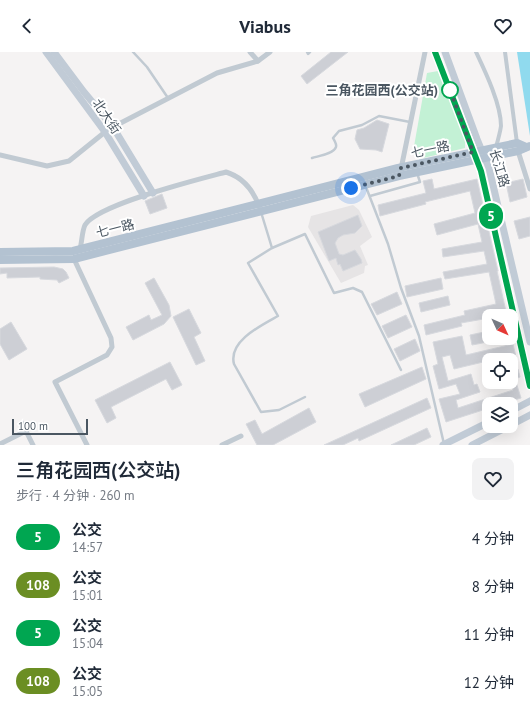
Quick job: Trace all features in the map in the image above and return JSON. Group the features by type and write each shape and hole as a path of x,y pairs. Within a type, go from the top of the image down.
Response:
{"main road":[{"name":"北大街","path":"46,52 105,132 144,196"},
{"path":"54,52 113,127 153,193"},
{"name":"长江路","path":"435,52 481,171 530,386"},
{"name":"长江路","path":"445,52 489,168 530,342"},
{"path":"517,147 528,146"},
{"name":"七一路","path":"483,154 496,147 517,147"},
{"name":"七一路","path":"0,252 73,251 400,172 517,147"},
{"name":"七一路","path":"0,260 74,258 259,207 366,184 400,172 417,172 474,155"},
{"path":"518,407 530,401"},
{"path":"518,422 530,415"},
{"path":"444,445 482,426"},
{"path":"472,445 496,433"}],"street":[{"path":"250,52 258,61"},
{"path":"0,155 47,166 69,161 113,127 218,73 258,61 270,52"},
{"path":"400,172 425,52"},
{"path":"476,52 489,78 501,125 496,147"},
{"path":"505,52 517,147 530,189"},
{"path":"80,249 85,226 91,219 123,203 164,189 226,172 236,175 250,188 259,207"},
{"path":"74,258 111,338 112,347 107,355 55,382 87,445"},
{"path":"22,423 33,445"},
{"path":"0,444 26,431"},
{"path":"222,445 241,436"}],"lane":[{"path":"133,52 147,67 168,99"},
{"path":"307,52 308,54 310,52"},
{"path":"312,158 332,151 336,148 333,138 339,131 362,125 379,116 410,122"},
{"path":"370,196 420,182 417,172"},
{"path":"366,184 419,336 444,445"},
{"path":"259,207 272,248"},
{"path":"305,397 279,410 261,412 233,360 236,346 254,330 278,316 248,263 272,248 305,234 334,293 353,288 362,292 401,370"}],"shaded area":[{"path":"353,205 359,210 372,237 360,246 368,265 365,266 364,273 341,283 308,227 311,216"}],"green space":[{"path":"438,71 465,140 465,148 419,159 413,152 427,73"}],"water":[{"path":"517,52 530,52 530,136"}],"building":[{"path":"331,52 348,52 307,84 301,76"},
{"path":"377,120 389,124 382,152 360,149 355,139 357,130 364,128"},
{"path":"432,179 434,189 477,179 505,309 482,309 482,319 461,323 462,326 426,335 424,325 465,315 464,311 496,304 489,272 445,279 443,272 487,264 484,251 443,257 442,249 482,242 478,224 437,235 434,224 475,213 470,191 425,202 426,204 380,216 378,205 426,193 423,181"},
{"path":"523,179 527,197 510,202 506,183"},
{"path":"162,194 167,208 150,214 145,201"},
{"path":"358,215 362,226 355,233 343,235 338,238 335,243 339,254 343,255 355,250 362,263 343,271 340,264 338,265 336,258 329,261 318,232"},
{"path":"530,217 530,236 519,239 514,221"},
{"path":"54,267 63,269 69,278 59,283 57,280 40,279 40,277 7,278 7,273 0,274 0,268"},
{"path":"154,278 169,305 171,316 164,324 133,340 126,327 149,315 151,320 162,315 145,283"},
{"path":"441,278 443,289 407,297 405,286"},
{"path":"397,292 402,304 377,315 371,304"},
{"path":"448,296 450,305 421,312 419,303"},
{"path":"189,309 201,333 194,337 205,361 196,365 173,317"},
{"path":"406,315 412,327 388,338 382,326"},
{"path":"11,322 27,349 9,360 0,344 0,329"},
{"path":"482,332 482,343 472,345 470,335"},
{"path":"462,336 466,355 513,345 515,353 482,353 482,362 454,369 450,355 442,357 448,381 471,374 474,385 477,384 480,392 456,400 458,408 482,400 482,410 446,422 439,399 460,394 456,384 439,389 433,366 438,364 433,342"},
{"path":"415,339 420,351 400,361 394,349"},
{"path":"170,362 182,385 172,390 166,379 111,407 116,418 107,423 95,400"},
{"path":"422,367 426,379 365,407 359,394"},
{"path":"518,388 521,398 518,399 518,397 492,397"},
{"path":"427,398 431,408 359,441 358,438 343,445 324,445"},
{"path":"309,408 316,422 273,445 257,445 246,424 255,420 262,434"},
{"path":"427,428 431,437 414,445 391,445"}],"bus line":[{"name":"5","path":"435,52 481,171 530,386"}],"place":[{"name":"三角花园西(公交站)","path":"450,90"}],"route":[{"path":"351,188 399,176 401,168 473,152 450,90"}]}
